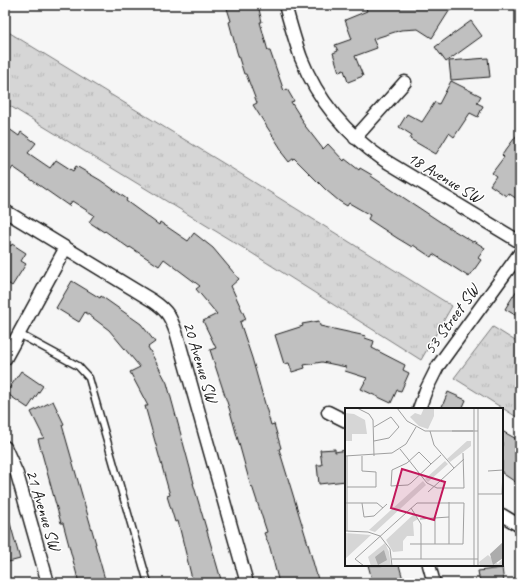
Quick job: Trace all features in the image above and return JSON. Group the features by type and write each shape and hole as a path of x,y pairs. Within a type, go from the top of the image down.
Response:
{"street":[{"name":"18 Avenue SW","path":"285,5 301,57 314,87 333,114 355,138 384,160 520,242"},
{"path":"355,138 405,82"},
{"name":"20 Avenue SW","path":"5,212 153,301 168,313 177,335 247,583"},
{"path":"5,359 65,249"},
{"name":"53 Street SW","path":"420,408 426,390 438,366 520,254"},
{"path":"328,412 345,420"},
{"name":"21 Avenue SW","path":"5,447 17,474 48,583"},
{"path":"503,516 520,526"},
{"path":"429,566 434,583"}],"lane":[{"path":"19,334 78,366 89,378 148,583"}],"green space":[{"path":"5,30 236,171 452,306 421,360 250,252 5,103"},
{"path":"493,327 520,344 520,419 503,408 454,378"}],"building":[{"path":"226,5 258,5 262,22 260,22 268,51 270,51 284,91 287,89 294,101 291,102 303,121 302,122 323,149 328,144 344,161 345,159 359,170 360,168 372,175 371,176 448,227 485,248 478,258 481,260 469,277 433,254 431,257 413,245 412,247 397,238 368,219 370,215 349,203 347,206 339,201 294,158 289,162 253,105 257,103 246,74 244,74 237,52 229,22 231,21"},
{"path":"374,5 453,5 432,38 418,29 401,30 373,39 377,48 355,56 363,76 348,82 344,70 339,72 333,53 338,51 335,45 352,39 345,20 367,11 366,8"},
{"path":"471,21 482,36 446,62 435,47"},
{"path":"488,58 490,77 451,80 449,61"},
{"path":"451,81 481,96 477,103 483,106 478,117 470,113 454,137 449,133 436,154 410,139 412,135 399,127 407,114 422,122 435,102 439,104"},
{"path":"5,126 19,136 21,132 36,143 28,153 50,168 56,160 73,171 76,166 100,180 127,199 126,201 159,225 160,222 188,241 194,233 213,248 239,279 231,286 246,319 240,322 271,425 274,424 281,448 279,449 319,583 279,583 270,548 264,533 267,532 252,486 251,487 230,411 210,350 216,348 203,321 217,314 196,289 200,286 164,259 159,266 130,247 129,248 89,222 94,215 72,201 69,206 13,167 5,179"},
{"path":"520,131 520,201 508,193 506,196 490,185 496,176 492,173 504,157 502,155"},
{"path":"5,242 11,246 12,244 26,253 21,261 26,264 12,286 5,281"},
{"path":"72,281 100,298 101,296 141,324 155,342 148,347 167,383 193,483 222,583 193,583 178,521 175,522 167,496 170,495 145,406 148,406 130,372 140,367 109,330 85,312 79,322 56,308"},
{"path":"520,285 520,318 505,309"},
{"path":"319,321 320,326 366,336 365,338 374,341 372,348 405,365 403,370 409,373 401,391 397,390 391,403 361,389 367,378 345,371 346,367 322,362 304,365 305,368 292,372 289,363 284,364 275,335 303,326 302,324"},
{"path":"21,371 43,386 28,408 6,393"},
{"path":"448,392 466,400 462,408 441,408"},
{"path":"53,401 64,424 62,425 106,583 79,583 63,523 61,523 38,439 44,438 31,412"},
{"path":"503,432 520,441 520,485 503,474"},
{"path":"335,449 335,452 345,450 345,481 319,484 317,465 322,465 320,450"},
{"path":"8,516 20,559 5,563 5,517"},
{"path":"368,566 399,566 404,583 373,583"},
{"path":"502,568 504,583 480,583 478,571"}]}
